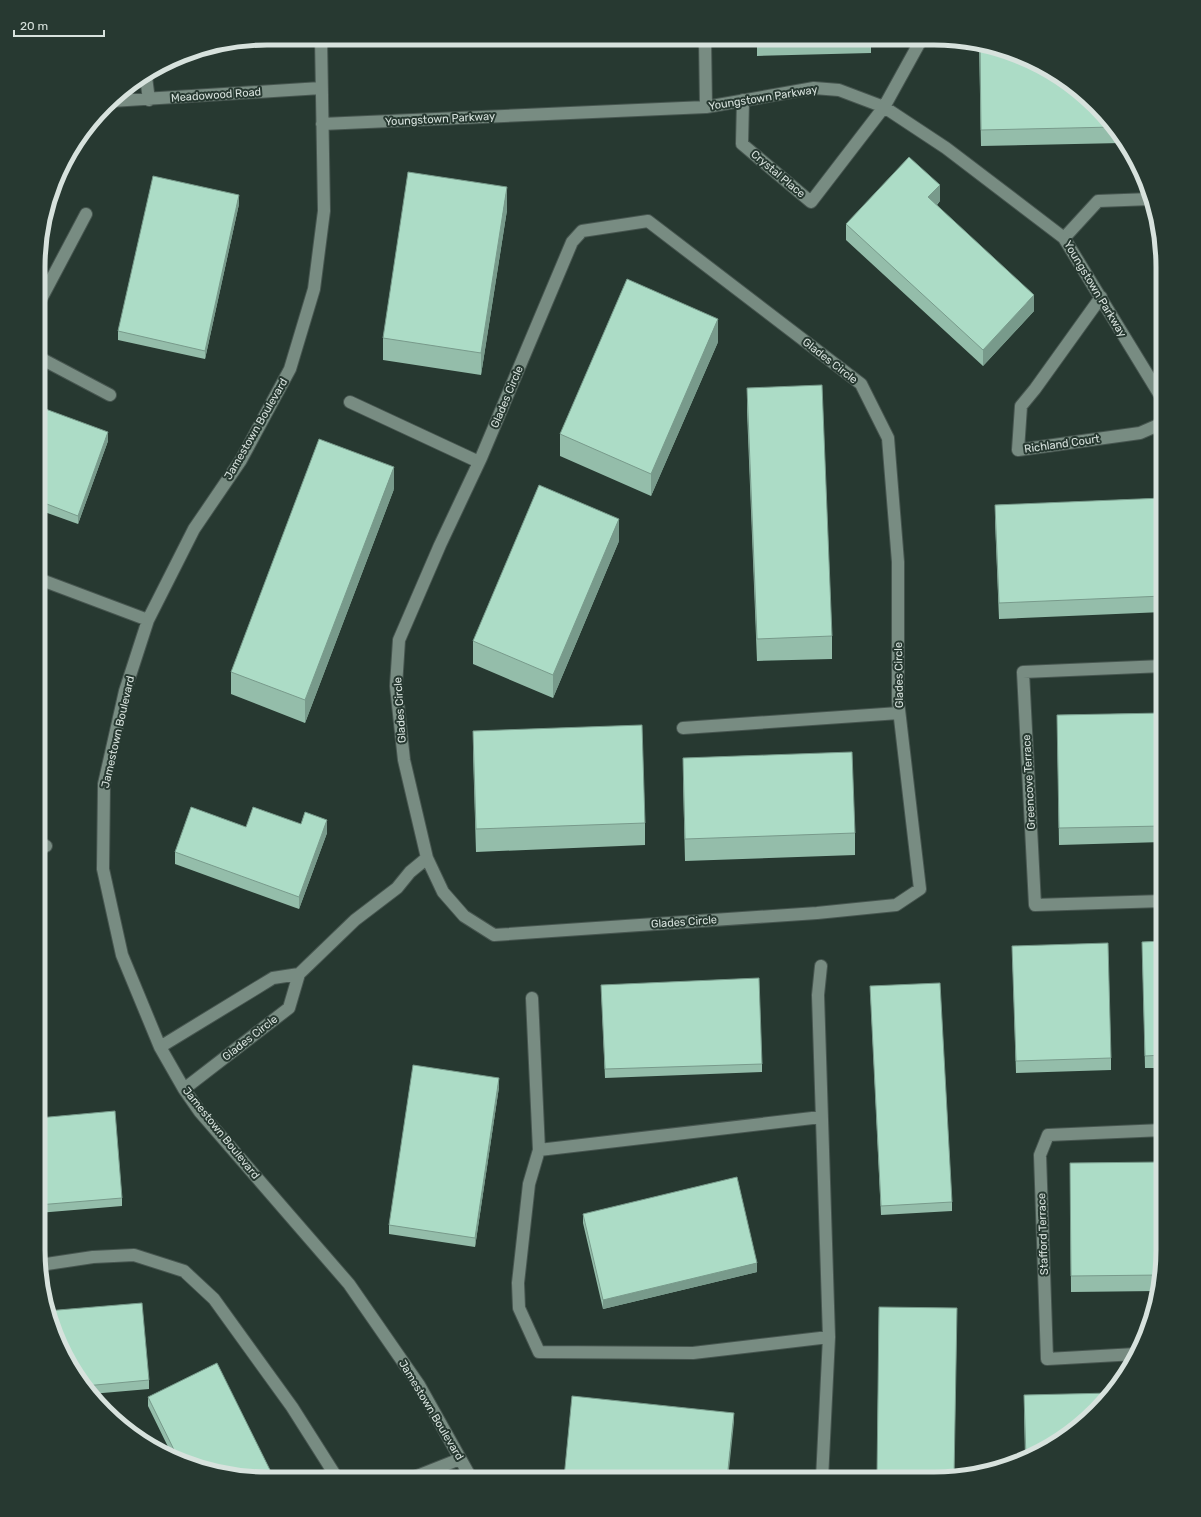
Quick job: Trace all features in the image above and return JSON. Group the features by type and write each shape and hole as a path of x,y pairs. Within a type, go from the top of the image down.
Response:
{"street":[{"name":"Jamestown Boulevard","path":"321,45 324,211 314,289 290,369 241,460 194,529 148,620 125,691 104,784 103,869 122,955 160,1047 184,1089 200,1112 348,1284 419,1385 468,1472"},
{"path":"705,45 706,107"},
{"path":"884,107 918,45"},
{"path":"146,81 149,100"},
{"name":"Meadowood Road","path":"120,101 321,88"},
{"name":"Youngstown Parkway","path":"322,124 706,107 814,88 839,90 884,107 946,148 1064,238 1156,389"},
{"name":"Crystal Place","path":"743,100 742,144 811,202 884,107"},
{"path":"1064,238 1098,201 1145,199"},
{"path":"45,292 86,214"},
{"name":"Glades Circle","path":"648,221 861,384 888,438 898,562 899,713 920,889 896,904 817,913 494,935 464,916 443,892 427,858 404,760 396,686 399,640 440,544 479,462 572,242 582,231 648,221"},
{"name":"Richland Court","path":"1100,297 1035,389 1021,406 1018,450 1140,433 1156,426"},
{"path":"45,361 110,395"},
{"path":"350,402 479,462"},
{"path":"45,581 148,620"},
{"name":"Greencove Terrace","path":"1156,666 1023,672 1035,905 1156,901"},
{"path":"683,728 899,713"},
{"name":"Glades Circle","path":"184,1089 289,1008 299,974 355,920 397,888 410,872 427,858"},
{"path":"821,966 818,996 829,1337 822,1472"},
{"path":"160,1047 273,978 299,974"},
{"path":"532,998 540,1150 529,1184 518,1284 519,1308 538,1352 693,1353 829,1337"},
{"path":"540,1150 822,1117"},
{"name":"Stafford Terrace","path":"1130,1354 1047,1359 1040,1155 1048,1135 1156,1130"},
{"path":"45,1264 93,1257 134,1255 184,1271 214,1299 292,1407 333,1472"},
{"path":"427,1472 460,1459"}],"building":[{"path":"980,50 1019,62 1057,82 1091,110 1106,127 981,130"},
{"path":"909,157 940,185 928,197 1034,295 983,350 846,224"},
{"path":"408,172 507,187 481,353 383,338"},
{"path":"153,176 239,195 205,351 118,331"},
{"path":"627,279 718,319 651,474 560,434"},
{"path":"822,385 832,636 757,639 747,388"},
{"path":"45,409 108,432 78,516 45,503"},
{"path":"319,439 394,467 305,700 231,672"},
{"path":"539,485 619,519 553,675 473,641"},
{"path":"1156,498 1156,596 999,603 995,505"},
{"path":"1156,713 1156,826 1059,828 1057,715"},
{"path":"642,725 645,823 476,829 473,731"},
{"path":"852,752 855,833 685,839 683,758"},
{"path":"191,807 246,827 253,807 301,824 305,812 327,820 299,897 175,852"},
{"path":"1156,941 1156,1055 1145,1056 1142,942"},
{"path":"1108,943 1111,1058 1016,1061 1012,946"},
{"path":"759,978 762,1064 605,1069 601,985"},
{"path":"940,983 952,1202 881,1206 870,986"},
{"path":"413,1065 499,1078 475,1238 389,1225"},
{"path":"115,1111 122,1198 45,1204 45,1117"},
{"path":"1156,1162 1156,1264 1155,1275 1071,1276 1070,1163"},
{"path":"737,1177 757,1263 603,1300 583,1214"},
{"path":"142,1303 149,1380 91,1385 82,1373 68,1348 54,1310"},
{"path":"879,1307 957,1308 954,1471 877,1472"},
{"path":"217,1363 271,1472 253,1472 224,1468 196,1460 175,1452 148,1397"},
{"path":"1103,1393 1091,1407 1069,1426 1057,1435 1026,1452 1024,1395"},
{"path":"572,1396 734,1413 728,1472 565,1472"}]}
